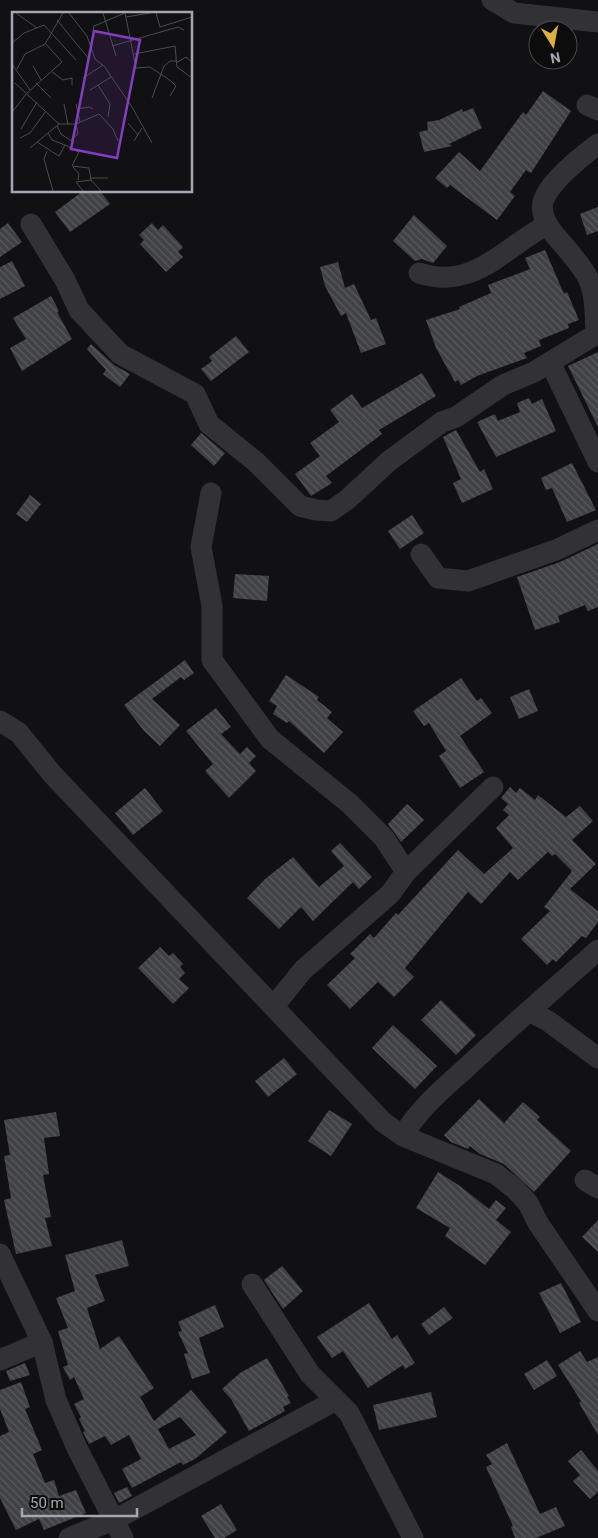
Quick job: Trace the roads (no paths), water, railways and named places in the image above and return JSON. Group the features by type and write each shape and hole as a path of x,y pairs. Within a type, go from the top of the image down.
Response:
{"street":[{"path":"492,0 514,13 598,22"},
{"path":"31,224 65,280 79,310 120,354 195,394 209,424 256,462 300,506 331,511 348,499 390,461 442,422 456,417 503,385 534,372 597,333 595,300 589,279 547,224 542,209 544,199 573,165 598,144"},
{"path":"419,273 449,277 480,270 528,235 547,224"},
{"path":"550,362 598,462"},
{"path":"211,493 201,547 212,606 212,660 270,739 350,804 384,838 406,872"},
{"path":"421,554 438,578 468,581 556,550 598,530"},
{"path":"0,721 19,733 53,775 274,1006 376,1116 403,1136 496,1174 515,1189 528,1203 538,1223 598,1311"},
{"path":"274,1006 303,970 390,894 406,872 493,787"},
{"path":"403,1136 412,1120 436,1096 598,950"},
{"path":"529,1011 548,1021 598,1058"},
{"path":"0,1254 42,1342 60,1408 77,1448 120,1529"},
{"path":"252,1284 310,1374 336,1400 355,1423 413,1538"},
{"path":"0,1360 42,1342"},
{"path":"69,1538 120,1529 336,1400"}]}
